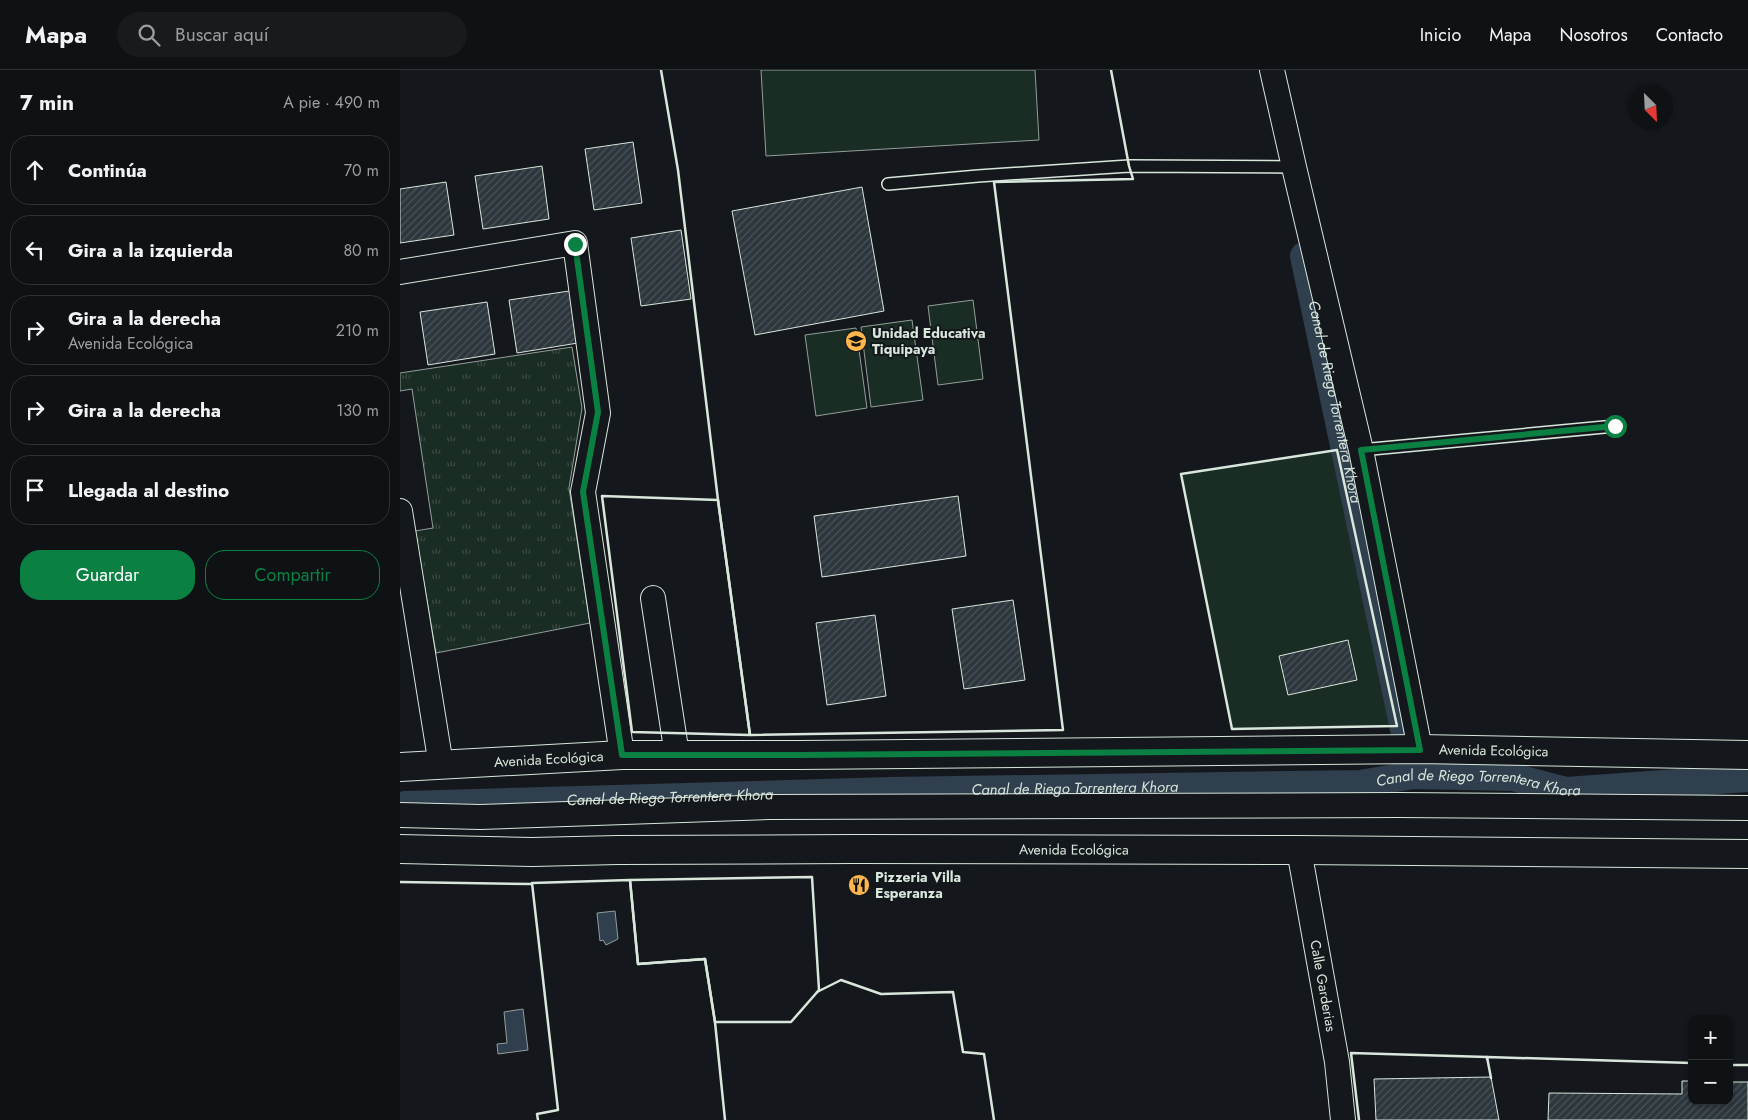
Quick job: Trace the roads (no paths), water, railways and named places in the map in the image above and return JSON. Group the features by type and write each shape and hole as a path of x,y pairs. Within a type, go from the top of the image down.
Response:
{"main road":[{"name":"Avenida Ecológica","path":"400,767 622,755 1420,750 1748,755"},
{"name":"Avenida Ecológica","path":"400,849 532,852 853,849 1748,854"}],"street":[{"path":"1272,70 1361,450 1420,750"},
{"path":"400,272 575,244 598,412 583,492 622,755"},
{"path":"400,511 441,765"},
{"path":"653,598 677,755"},
{"path":"400,815 480,817 789,806 1398,804 1748,808"},
{"name":"Calle Garderias","path":"1300,850 1337,1062 1343,1120"}],"lane":[{"path":"888,184 1129,166 1294,168"},
{"path":"1361,450 1615,426"}],"water":[{"path":"615,911 618,939 606,945 603,940 600,941 597,913"},
{"path":"523,1009 528,1050 498,1054 497,1044 507,1043 504,1012"}],"waterway":[{"name":"Canal de Riego Torrentera Khora","path":"1304,256 1404,729"},
{"name":"Canal de Riego Torrentera Khora","path":"405,805 891,791 1360,784 1413,775 1513,777 1566,791 1748,778"}],"place":[{"name":"Unidad Educativa Tiquipaya","path":"856,341"},
{"name":"Pizzeria Villa Esperanza","path":"859,885"}]}
